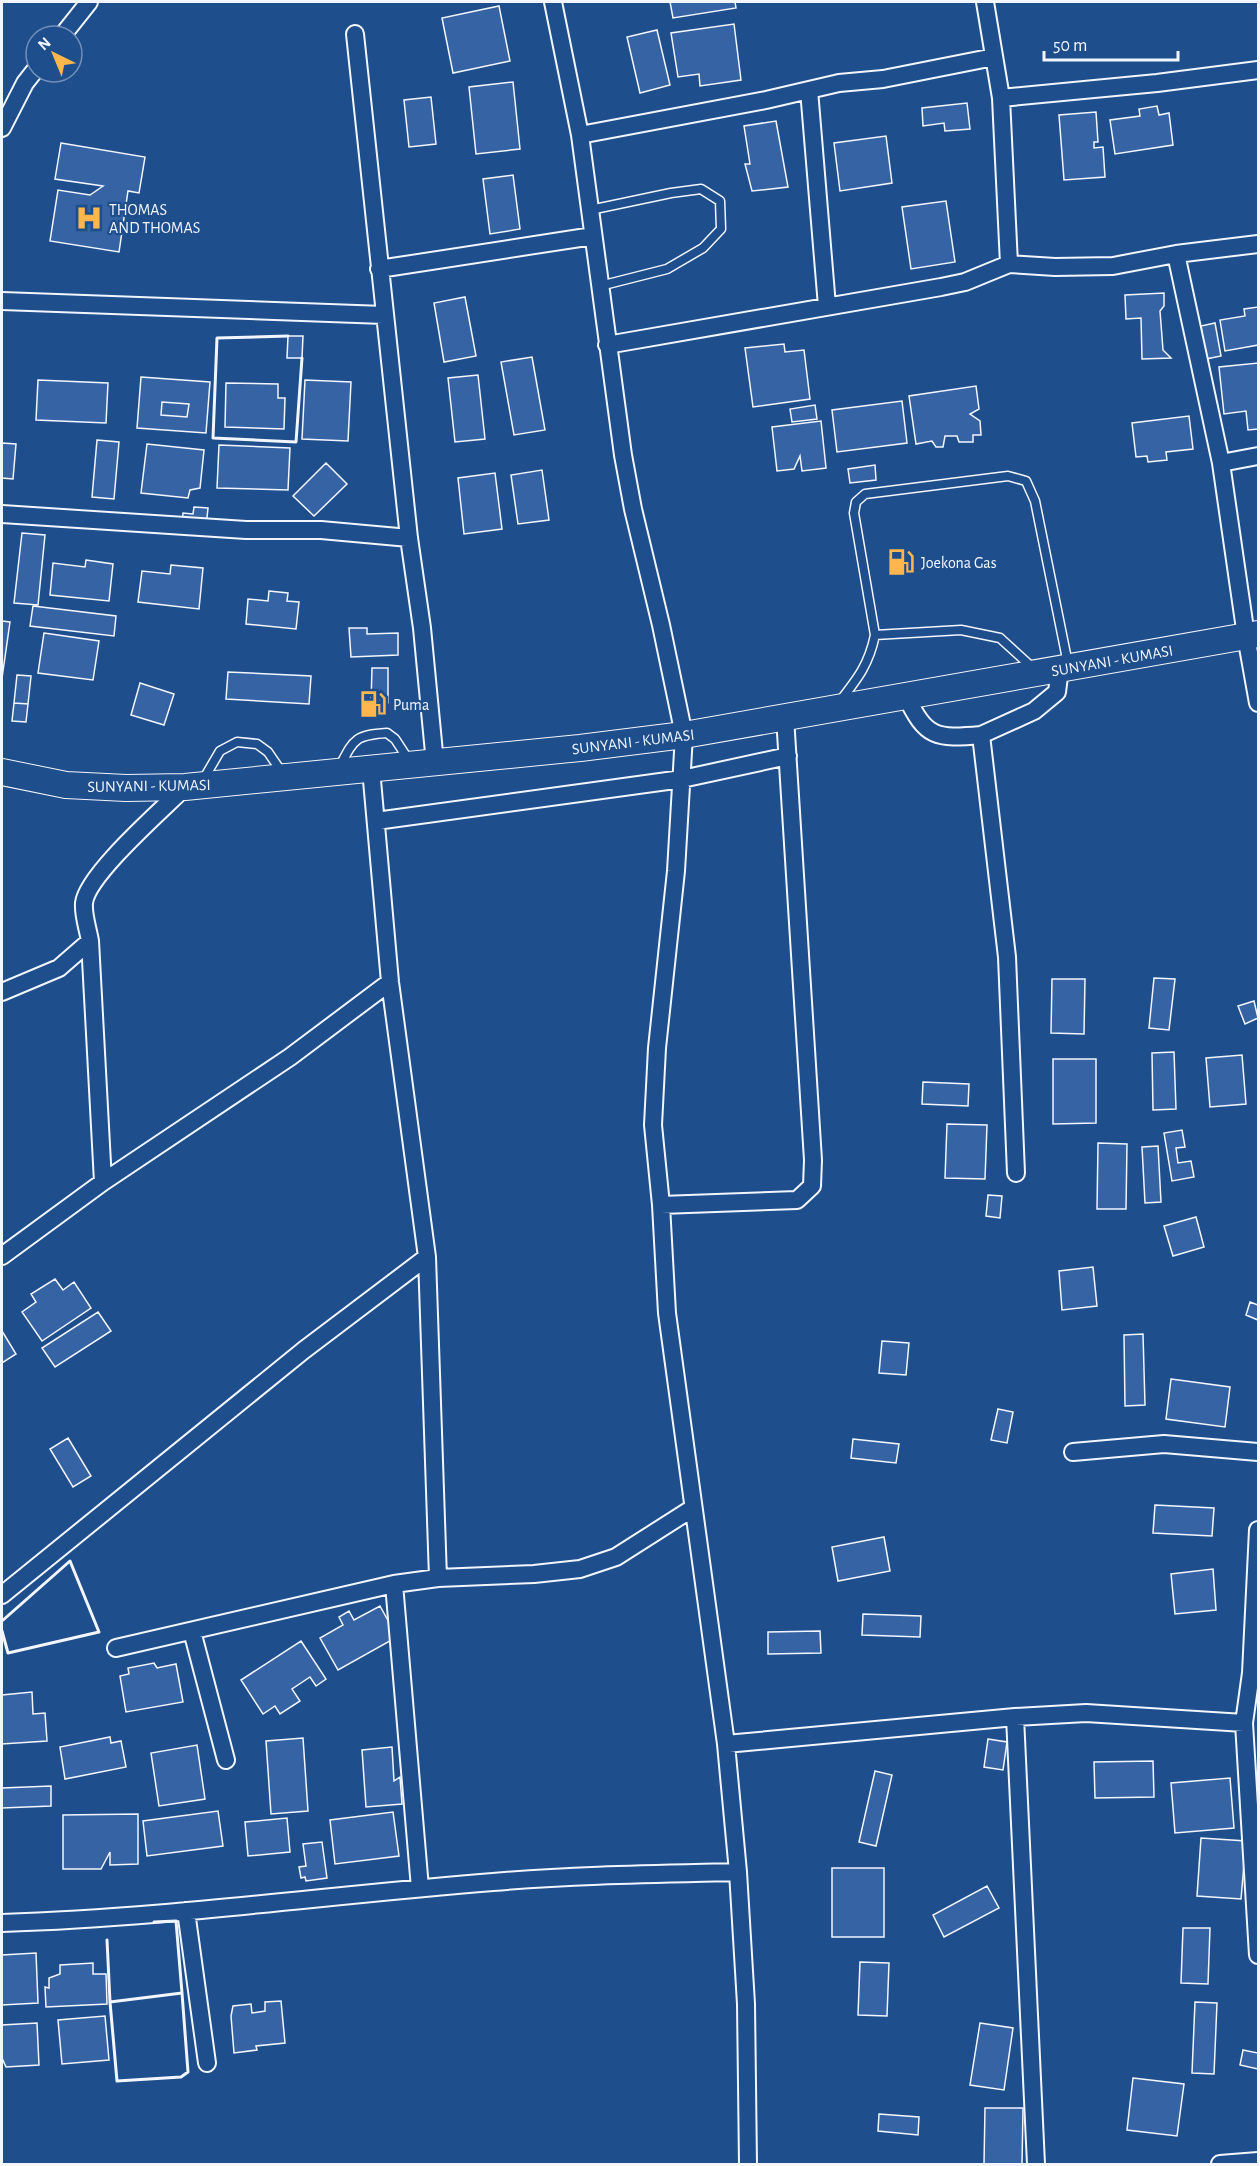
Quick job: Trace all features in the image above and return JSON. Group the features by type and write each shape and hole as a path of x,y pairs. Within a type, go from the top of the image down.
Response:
{"main road":[{"name":"SUNYANI - KUMASI","path":"2,772 66,785 126,788 192,786 580,748 684,735 1252,635"}],"street":[{"path":"71,24 88,2"},
{"path":"553,2 580,135 607,345 633,509 662,625 684,735 675,871 657,1048 653,1125 661,1205 667,1312 726,1744 738,1872 746,2004 748,2164"},
{"path":"985,2 1001,98 1009,264"},
{"path":"355,34 409,538 422,628 423,764"},
{"path":"580,135 839,83 883,79 994,57"},
{"path":"1001,98 1156,83 1258,70"},
{"path":"2,128 24,84"},
{"path":"809,90 827,306"},
{"path":"379,269 593,236"},
{"path":"607,345 941,288 965,282 1009,264 1083,268 1113,266 1176,254 1258,244"},
{"path":"1176,254 1221,463 1252,635 1258,704"},
{"path":"2,301 384,315"},
{"path":"1221,463 1258,456"},
{"path":"2,514 246,530 321,530 409,538"},
{"path":"906,696 916,717 926,729 938,735 961,737 981,735 1034,711 1057,692 1056,670"},
{"path":"661,1205 796,1200 812,1186 813,1160 785,717"},
{"path":"981,735 1007,957 1016,1173"},
{"path":"376,821 682,779 788,756"},
{"path":"371,769 390,982 427,1257 438,1578"},
{"path":"103,1182 90,940 84,904 90,886 102,869 192,786"},
{"path":"2,992 59,968 90,940"},
{"path":"2,1256 103,1182 290,1057 390,982"},
{"path":"2,1595 304,1350 427,1257"},
{"path":"1072,1452 1164,1444 1258,1452"},
{"path":"116,1648 394,1584 438,1578 534,1574 580,1569 615,1557 693,1508"},
{"path":"1258,1530 1255,1673 1244,1723 1258,1956"},
{"path":"394,1584 420,1888"},
{"path":"192,1631 226,1760"},
{"path":"726,1744 1015,1717 1086,1713 1244,1723"},
{"path":"1015,1717 1036,2164"},
{"path":"2,1923 90,1920 420,1888 587,1876 738,1872"},
{"path":"186,1911 207,2063"},
{"path":"1220,2164 1258,2161"}],"lane":[{"path":"590,210 701,189 720,201 721,229 703,248 667,269 599,286"},
{"path":"834,708 862,673 875,635 854,513 856,501 864,494 1008,476 1026,481 1035,501 1056,670"},
{"path":"875,635 961,630 999,638 1056,670"},
{"path":"337,772 352,742 368,734 387,733 423,764"},
{"path":"192,786 220,751 237,742 257,744 268,752 286,777"}],"building":[{"path":"670,2 735,2 736,8 673,18"},
{"path":"499,6 510,61 453,73 442,18"},
{"path":"734,24 741,80 700,86 699,74 678,77 671,33"},
{"path":"657,30 670,85 640,93 627,37"},
{"path":"513,82 520,149 476,154 469,87"},
{"path":"431,97 436,144 409,147 404,100"},
{"path":"967,103 970,129 945,131 944,123 923,126 922,108"},
{"path":"1157,106 1159,115 1169,113 1173,145 1115,154 1110,120 1140,116 1139,109"},
{"path":"1096,112 1098,142 1094,142 1094,148 1103,147 1105,177 1064,180 1059,115"},
{"path":"776,121 788,187 752,191 745,164 750,164 744,126"},
{"path":"886,136 892,183 840,191 834,143"},
{"name":"THOMAS AND THOMAS","path":"61,143 145,157 139,193 128,191 119,252 50,241 58,190 90,195 103,186 55,179"},
{"path":"513,175 520,229 490,234 483,179"},
{"path":"946,201 955,262 911,269 902,207"},
{"path":"1164,293 1164,306 1160,311 1163,350 1171,358 1142,359 1141,318 1126,319 1125,295"},
{"path":"465,297 476,356 444,362 434,303"},
{"path":"1258,307 1258,345 1225,351 1220,320 1245,316 1244,309"},
{"path":"1215,323 1221,356 1206,359 1201,326"},
{"path":"288,336 303,336 302,358 287,358"},
{"path":"784,344 785,352 804,350 810,399 753,407 745,348"},
{"path":"532,357 545,430 514,435 501,362"},
{"path":"1258,363 1258,429 1248,430 1246,411 1224,414 1219,367"},
{"path":"478,375 485,439 455,442 448,378"},
{"path":"141,377 210,382 206,433 137,428","holes":["162,402 189,404 187,417 161,415"]},
{"path":"38,380 108,383 106,423 36,420"},
{"path":"305,380 351,382 348,441 302,439"},
{"path":"226,383 278,384 278,398 285,398 284,429 225,427"},
{"path":"976,386 979,409 970,414 980,421 981,435 973,435 973,442 959,442 957,436 945,436 943,447 936,447 932,441 916,444 909,396"},
{"path":"902,401 907,443 837,452 832,410"},
{"path":"162,402 189,404 187,417 161,415"},
{"path":"815,405 817,419 792,422 790,409"},
{"path":"1189,416 1193,449 1166,452 1167,460 1148,462 1147,456 1136,457 1132,423"},
{"path":"821,421 826,468 802,471 800,456 794,469 777,471 772,427"},
{"path":"97,440 119,442 114,499 92,497"},
{"path":"2,443 16,444 13,479 2,478"},
{"path":"147,444 204,450 200,488 190,490 188,498 141,493"},
{"path":"219,445 290,448 288,490 217,488"},
{"path":"326,463 347,484 314,516 293,496"},
{"path":"875,465 876,480 850,483 848,469"},
{"path":"542,470 549,520 518,524 511,475"},
{"path":"495,473 502,529 464,534 458,478"},
{"path":"194,507 208,508 206,527 182,524 183,513 193,514"},
{"path":"22,533 45,535 38,605 14,603"},
{"path":"86,560 113,564 109,601 50,595 53,563 85,567"},
{"path":"171,565 203,568 199,609 138,602 142,571 170,574"},
{"path":"269,591 288,593 287,601 299,602 296,629 246,624 248,599 268,601"},
{"path":"33,606 116,616 114,636 30,626"},
{"path":"2,621 10,622 2,678"},
{"path":"349,628 367,628 367,634 398,633 398,655 351,657"},
{"path":"44,633 99,641 93,680 38,673"},
{"path":"372,668 388,668 388,703 371,703"},
{"path":"228,672 311,676 309,704 226,699"},
{"path":"17,675 31,676 28,704 14,703"},
{"path":"140,683 174,694 164,725 131,715"},
{"path":"14,703 28,704 26,722 12,721"},
{"path":"1154,978 1175,979 1169,1030 1149,1028"},
{"path":"1052,979 1085,979 1084,1034 1051,1033"},
{"path":"1254,1001 1258,1018 1245,1024 1238,1006"},
{"path":"1174,1052 1176,1109 1153,1110 1152,1053"},
{"path":"1242,1055 1246,1104 1210,1107 1206,1058"},
{"path":"1053,1059 1096,1059 1096,1123 1053,1124"},
{"path":"923,1082 969,1084 968,1106 922,1104"},
{"path":"947,1124 987,1125 985,1179 945,1178"},
{"path":"1182,1130 1185,1147 1176,1148 1178,1163 1191,1161 1194,1177 1172,1181 1164,1133"},
{"path":"1098,1143 1127,1144 1126,1209 1097,1209"},
{"path":"1158,1146 1161,1202 1145,1203 1142,1147"},
{"path":"988,1195 1002,1196 1000,1218 986,1216"},
{"path":"1196,1217 1204,1247 1173,1256 1164,1226"},
{"path":"1093,1267 1097,1306 1062,1310 1059,1271"},
{"path":"55,1279 63,1290 74,1282 91,1308 42,1341 22,1312 36,1302 31,1294"},
{"path":"1250,1302 1258,1305 1258,1320 1246,1315"},
{"path":"98,1312 111,1331 55,1367 42,1348"},
{"path":"2,1331 16,1354 2,1363"},
{"path":"1143,1334 1145,1405 1125,1406 1124,1335"},
{"path":"882,1341 909,1343 906,1375 879,1373"},
{"path":"1171,1379 1230,1387 1225,1427 1166,1419"},
{"path":"998,1409 1013,1412 1007,1443 991,1440"},
{"path":"68,1438 91,1476 73,1487 50,1449"},
{"path":"853,1439 899,1444 896,1463 851,1458"},
{"path":"1155,1505 1214,1508 1212,1536 1153,1533"},
{"path":"884,1537 890,1571 838,1581 832,1547"},
{"path":"1213,1569 1216,1610 1175,1614 1171,1574"},
{"path":"380,1606 397,1637 338,1670 320,1638 343,1625 339,1617 349,1611 354,1620"},
{"path":"863,1614 921,1616 920,1637 862,1635"},
{"path":"820,1631 821,1653 768,1654 768,1632"},
{"path":"301,1641 326,1679 316,1686 310,1677 292,1689 300,1701 280,1714 275,1706 263,1714 241,1680"},
{"path":"154,1663 157,1668 176,1664 183,1702 126,1712 120,1676 129,1674 128,1668"},
{"path":"32,1692 33,1714 45,1713 47,1741 2,1744 2,1695"},
{"path":"110,1737 111,1743 121,1741 126,1767 65,1779 60,1747"},
{"path":"303,1738 308,1811 271,1814 266,1741"},
{"path":"988,1739 1007,1742 1003,1770 984,1767"},
{"path":"197,1745 205,1799 159,1806 151,1753"},
{"path":"392,1747 394,1781 400,1777 402,1804 366,1807 362,1750"},
{"path":"1153,1761 1154,1797 1095,1798 1094,1762"},
{"path":"875,1771 892,1775 876,1846 859,1842"},
{"path":"1230,1778 1234,1828 1175,1833 1171,1783"},
{"path":"51,1786 51,1806 2,1808 2,1788"},
{"path":"218,1811 223,1846 147,1856 143,1821"},
{"path":"393,1812 399,1856 335,1864 330,1820"},
{"path":"138,1814 138,1864 110,1865 110,1852 101,1869 63,1869 63,1815"},
{"path":"287,1818 290,1852 248,1856 245,1822"},
{"path":"1201,1838 1246,1841 1241,1899 1197,1896"},
{"path":"322,1842 327,1878 306,1881 305,1877 301,1878 299,1867 306,1866 303,1844"},
{"path":"832,1868 884,1868 884,1937 832,1937"},
{"path":"987,1886 999,1908 944,1937 933,1915"},
{"path":"1183,1928 1210,1928 1208,1984 1181,1983"},
{"path":"36,1953 38,2003 2,2005 2,1955"},
{"path":"860,1962 889,1963 887,2016 858,2015"},
{"path":"93,1963 93,1974 106,1974 107,2004 46,2007 45,1987 49,1988 49,1978 60,1974 60,1965"},
{"path":"281,2001 285,2043 256,2046 257,2050 234,2053 231,2016 233,2006 251,2004 252,2013 265,2011 265,2002"},
{"path":"1195,2002 1217,2003 1214,2074 1192,2073"},
{"path":"105,2016 109,2060 62,2064 58,2020"},
{"path":"37,2023 39,2065 6,2067 2,2058 2,2025"},
{"path":"980,2023 1013,2028 1004,2090 970,2085"},
{"path":"1243,2050 1258,2053 1258,2069 1240,2065"},
{"path":"1133,2078 1184,2084 1177,2136 1127,2130"},
{"path":"985,2108 1023,2108 1022,2164 984,2164"},
{"path":"879,2114 919,2117 918,2135 878,2131"}],"wall":[{"path":"288,336 217,338 213,438 296,442 302,358"},
{"path":"2,1621 70,1561 99,1632 8,1653 2,1631"},
{"path":"107,1940 110,2002 182,1993 176,1921 154,1922"},
{"path":"110,2002 117,2081 181,2077 188,2072 182,1993"}],"place":[{"name":"THOMAS AND THOMAS","path":"89,218"},
{"name":"Joekona Gas","path":"901,562"},
{"name":"Puma","path":"373,704"}]}
